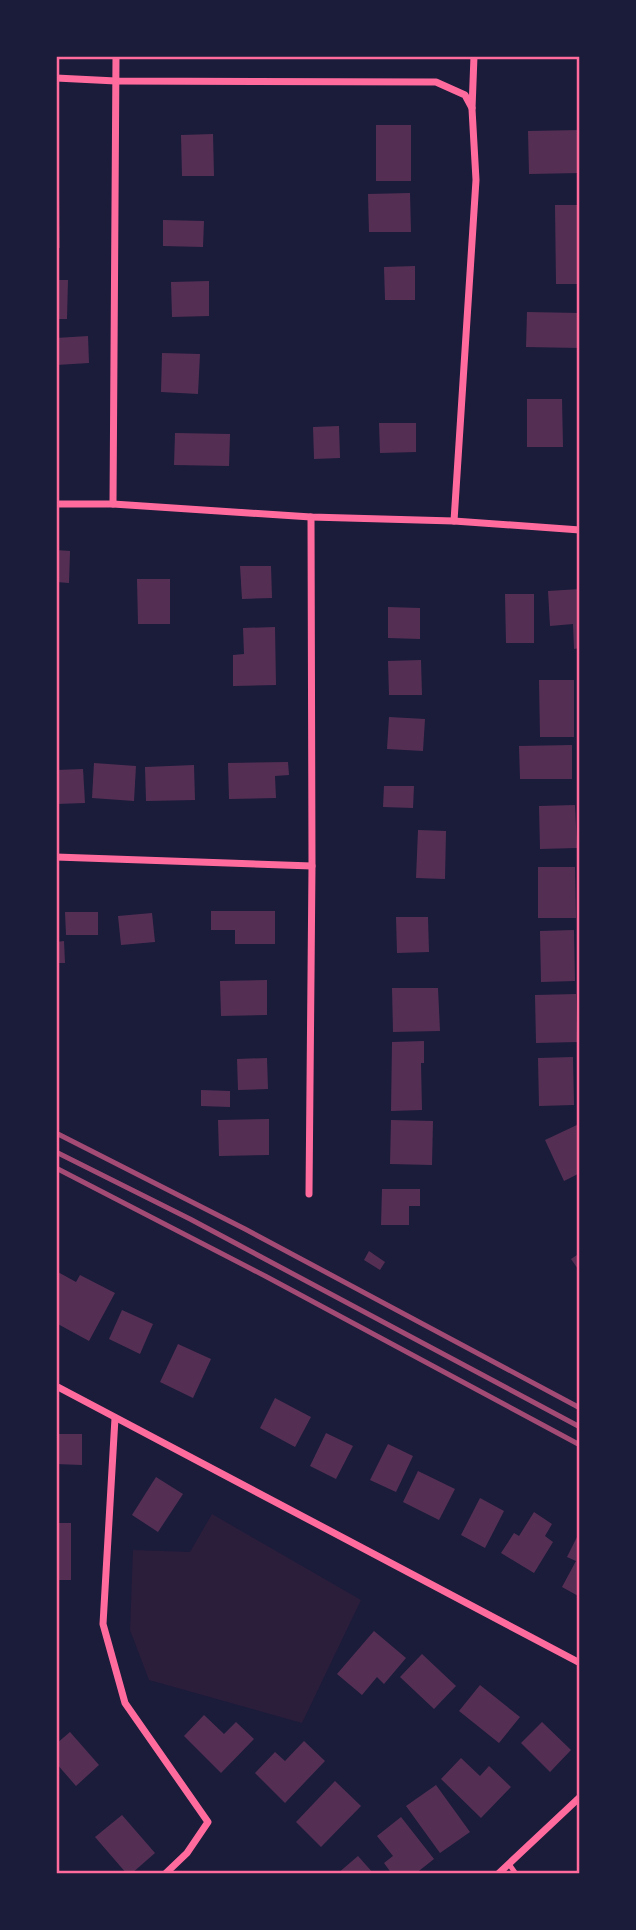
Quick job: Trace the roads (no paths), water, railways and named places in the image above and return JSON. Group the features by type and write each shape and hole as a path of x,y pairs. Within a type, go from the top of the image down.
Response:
{"street":[{"path":"113,504 116,56"},
{"path":"454,521 476,180 472,109 474,56"},
{"path":"56,78 116,81 436,82 465,95 472,109"},
{"path":"56,503 113,504 311,517 454,521 580,530"},
{"path":"309,1194 311,517"},
{"path":"56,857 312,866"},
{"path":"56,1386 580,1663"},
{"path":"115,1418 103,1624 125,1703 208,1822 187,1853 166,1874"},
{"path":"498,1874 580,1797"}],"lane":[{"path":"509,1864 516,1874"}],"railway":[{"path":"56,1133 245,1229 580,1408"},
{"path":"56,1152 190,1219 580,1427"},
{"path":"56,1168 267,1277 580,1445"}]}
